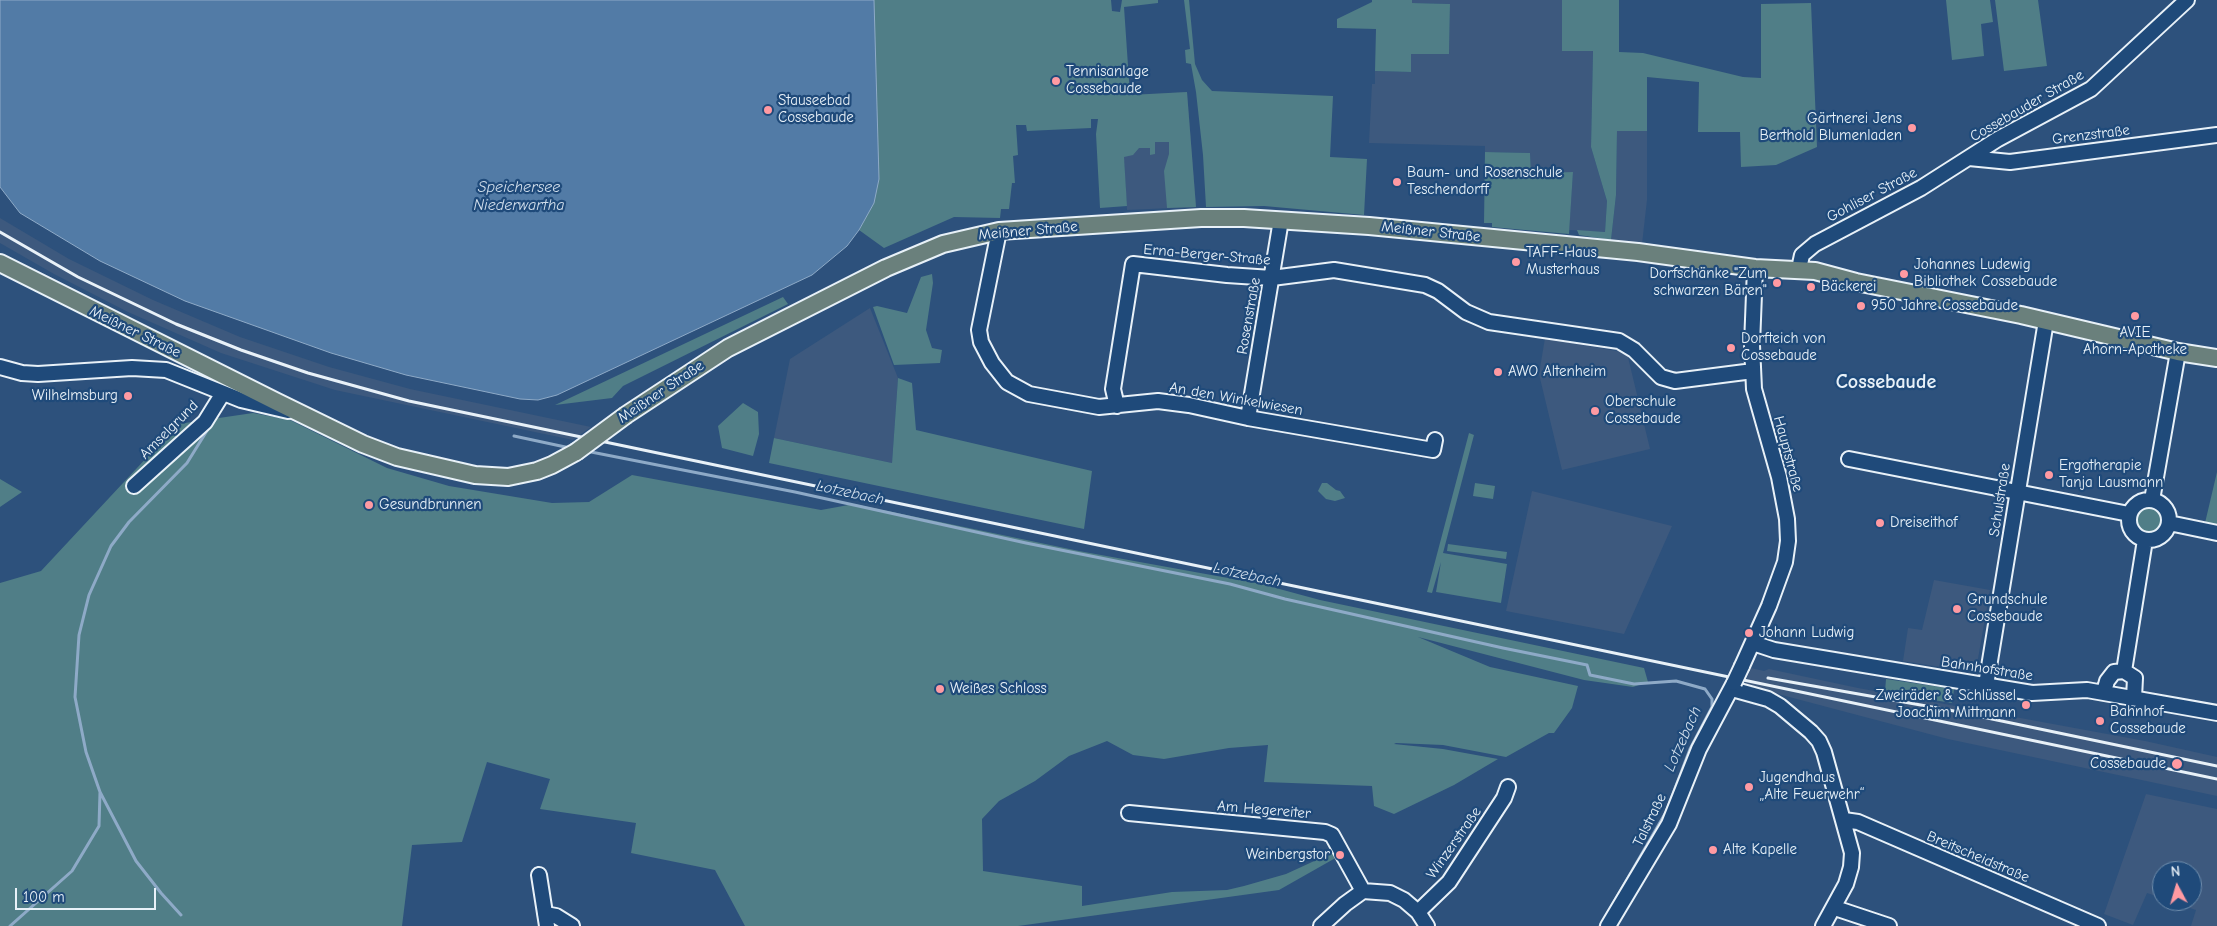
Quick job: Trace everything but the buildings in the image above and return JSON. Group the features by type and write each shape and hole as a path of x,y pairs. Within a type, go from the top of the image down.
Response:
{"main road":[{"name":"Meißner Straße","path":"0,263 363,444 397,457 433,467 508,477 537,471 576,452 626,415 728,348 886,268 944,244 999,231 1202,218 1281,220 1369,226 1638,252 1755,268 1799,269 2046,321 2178,352 2217,358"}],"street":[{"name":"Cossebauder Straße","path":"1970,158 1998,139 2092,89 2188,0"},
{"name":"Grenzstraße","path":"1970,158 2010,162 2217,135"},
{"name":"Gohliser Straße","path":"1799,269 1802,256 1815,244 1921,188 1970,158"},
{"name":"Rosenstraße","path":"1248,418 1281,220"},
{"name":"An den Winkelwiesen","path":"999,231 979,330 980,342 992,363 1007,382 1029,394 1098,407 1158,401 1189,405 1248,418 1433,450 1434,440"},
{"name":"Erna-Berger-Straße","path":"1117,406 1113,389 1133,264 1227,275 1272,278 1334,270 1425,284 1438,291 1466,312 1489,322 1619,341 1634,350 1661,377 1675,381 1753,371"},
{"name":"Hauptstraße","path":"1753,643 1769,606 1784,562 1788,540 1787,519 1779,478 1761,415 1753,371 1755,268"},
{"name":"Schulstraße","path":"1986,685 2046,321"},
{"path":"2152,500 2178,352"},
{"path":"0,367 22,374 148,368 173,373 241,400 285,412 292,410"},
{"name":"Amselgrund","path":"134,486 205,422 223,393"},
{"path":"1849,459 2129,514"},
{"path":"2152,500 2160,502 2166,508 2169,515 2169,523 2160,537 2153,540 2145,540 2137,537 2131,530 2128,522 2129,514 2138,502 2152,500"},
{"path":"2169,523 2217,533"},
{"path":"2124,671 2145,540"},
{"name":"Talstraße","path":"1608,926 1668,824 1699,749 1733,686 1753,643"},
{"name":"Bahnhofstraße","path":"1753,643 1774,650 2038,694 2074,689 2104,692 2217,713"},
{"path":"2104,692 2107,681 2114,672 2124,671 2135,678 2134,698"},
{"path":"1733,686 1780,706 1819,741 1824,752 1852,852 1851,867 1846,884 1823,926"},
{"name":"Winzerstraße","path":"1418,912 1449,882 1504,798 1508,787"},
{"name":"Am Hegereiter","path":"1129,813 1325,832 1332,835 1363,891"},
{"name":"Breitscheidstraße","path":"1844,820 1858,822 2098,926"},
{"path":"539,875 546,920 556,916 572,926"},
{"path":"1321,926 1345,904 1363,891 1390,893 1404,900 1418,912 1427,926"},
{"path":"1834,908 1889,926"}],"shaded area":[{"path":"1412,0 1562,0 1562,51 1593,51 1591,147 1607,201 1605,232 1569,230 1573,172 1531,173 1530,153 1485,152 1485,146 1369,143 1372,84 1375,84 1375,71 1411,72 1411,54 1449,54 1450,4 1412,3"},
{"path":"1187,92 1196,207 1127,210 1120,96"},
{"path":"1617,131 1647,131 1647,200 1642,244 1611,240 1616,195"},
{"path":"0,218 69,259 153,300 240,337 329,367 410,389 591,427 573,440 335,390 221,353 128,312 54,274 0,243"},
{"path":"870,308 898,378 892,463 774,438 790,359"},
{"name":"Oberschule Cossebaude","path":"1545,338 1627,353 1650,449 1562,470 1539,374"},
{"path":"1532,491 1672,526 1624,634 1506,611"},
{"name":"Grundschule Cossebaude","path":"1934,580 1990,590 1976,670 1972,672 1903,661 1908,628 1922,630"},
{"path":"1751,668 1764,671 1769,669 1858,688 2145,741 2217,757 2217,796 1948,739 1744,685"},
{"path":"2146,794 2217,809 2217,926 2191,926 2196,911 2202,911 2202,861 2152,861 2152,895 2147,893 2133,925 2104,914"}],"green space":[{"path":"650,0 1111,0 1112,11 1120,12 1122,0 1158,0 1158,3 1124,7 1130,95 1187,92 1196,207 1167,208 1164,171 1169,154 1169,142 1155,142 1155,154 1150,155 1150,148 1139,148 1133,155 1124,157 1127,206 1100,208 1096,134 1098,119 1091,119 1091,128 1027,131 1026,125 1016,125 1018,155 1013,156 1015,183 1012,183 1009,209 1001,209 1000,218 954,217 884,248 859,230 869,210"},
{"path":"1184,0 1189,0 1195,64 1202,80 1212,91 1333,96 1330,157 1367,159 1364,215 1264,206 1206,207 1203,155 1196,92 1191,64 1186,63 1185,50 1190,49"},
{"path":"1372,0 1412,0 1412,3 1450,4 1449,54 1411,54 1411,72 1375,71 1376,29 1337,28 1337,19 1372,2"},
{"path":"1562,0 1619,0 1619,52 1643,53 1743,77 1761,78 1761,4 1811,3 1817,147 1776,165 1741,167 1740,132 1698,132 1699,82 1647,77 1647,131 1617,131 1616,195 1611,240 1579,235 1577,230 1605,232 1607,201 1591,147 1593,51 1562,51"},
{"path":"1946,0 1990,0 1993,22 1981,24 1984,56 1952,60"},
{"path":"1995,0 2038,0 2047,66 2004,71"},
{"path":"1485,152 1530,153 1531,173 1573,172 1569,234 1492,227 1492,223 1484,223"},
{"path":"932,274 933,283 926,330 932,348 942,350 940,363 894,365 873,307 877,306 907,313 921,277"},
{"path":"783,297 788,304 623,386 612,398 555,405"},
{"path":"898,378 912,383 916,430 1092,471 1084,529 769,463 774,438 892,463"},
{"path":"743,403 758,412 759,434 753,456 722,448 718,426"},
{"path":"253,413 290,420 387,468 449,486 552,503 589,502 632,475 821,510 854,504 1079,551 1261,584 1320,600 1644,668 1648,682 1633,687 1584,680 1418,637 1490,667 1578,686 1572,708 1554,733 1549,733 1506,757 1443,745 1394,744 1443,749 1498,759 1454,785 1394,814 1374,806 1372,786 1264,782 1268,745 1229,748 1164,759 1133,755 1107,741 1069,756 1035,781 999,801 982,819 983,871 1082,886 1082,906 1172,892 1227,890 1286,874 1336,851 1339,856 1279,890 1018,926 745,926 715,870 631,853 636,823 540,809 550,779 487,762 462,842 412,845 402,926 0,926 0,583 41,571 178,424"},
{"path":"1469,433 1474,435 1443,553 1507,564 1501,603 1436,592 1441,562 1432,593 1427,592"},
{"path":"2217,472 2217,525 2205,523"},
{"path":"0,479 22,492 0,507"},
{"path":"1322,483 1327,483 1340,491 1345,498 1335,501 1326,499 1318,491"},
{"path":"1475,483 1495,486 1493,499 1473,496"},
{"path":"2149,506 2159,510 2163,520 2159,530 2149,534 2139,530 2135,520 2139,510"},
{"path":"1448,544 1507,552 1506,559 1447,551"},
{"path":"1886,679 1954,689 1952,703 1885,692"}],"water":[{"name":"Speichersee Niederwartha","path":"0,0 874,0 879,179 874,203 859,230 847,246 812,275 557,395 538,400 520,399 406,375 331,353 185,301 100,261 20,213 0,187"}],"waterway":[{"path":"10,926 72,871 99,826 100,792 86,752 75,697 79,635 89,595 111,546 129,522 187,463 213,421"},
{"name":"Lotzebach","path":"514,436 570,448"},
{"name":"Lotzebach","path":"586,451 795,492 1026,543 1230,584 1285,599 1587,665 1590,675 1634,684 1676,681 1705,689 1712,699 1712,707 1690,749 1666,812 1600,926"},
{"path":"100,792 136,861 181,915"}],"railway":[{"path":"0,232 78,277 176,324 241,350 308,373 409,401 2217,779"},
{"path":"1768,678 1949,710 2217,766"}],"place":[{"name":"Tennisanlage Cossebaude","path":"1056,81"},
{"name":"Stauseebad Cossebaude","path":"768,110"},
{"name":"Gärtnerei Jens Berthold Blumenladen","path":"1912,128"},
{"name":"Baum- und Rosenschule Teschendorff","path":"1397,182"},
{"name":"TAFF-Haus Musterhaus","path":"1516,262"},
{"name":"Johannes Ludewig Bibliothek Cossebaude","path":"1904,274"},
{"name":"Dorfschänke \"Zum schwarzen Bären\"","path":"1777,283"},
{"name":"Bäckerei","path":"1811,287"},
{"name":"950 Jahre Cossebaude","path":"1861,306"},
{"name":"AVIE Ahorn-Apotheke","path":"2135,316"},
{"name":"Dorfteich von Cossebaude","path":"1731,348"},
{"name":"AWO Altenheim","path":"1498,372"},
{"name":"Wilhelmsburg","path":"128,396"},
{"name":"Oberschule Cossebaude","path":"1595,411"},
{"name":"Ergotherapie Tanja Lausmann","path":"2049,475"},
{"name":"Gesundbrunnen","path":"369,505"},
{"name":"Dreiseithof","path":"1880,523"},
{"name":"Grundschule Cossebaude","path":"1957,609"},
{"name":"Johann Ludwig","path":"1749,633"},
{"name":"Weißes Schloss","path":"940,689"},
{"name":"Zweiräder & Schlüssel Joachim Mittmann","path":"2026,705"},
{"name":"Bahnhof Cossebaude","path":"2100,721"},
{"name":"Cossebaude","path":"2177,764"},
{"name":"Jugendhaus „Alte Feuerwehr“","path":"1749,787"},
{"name":"Alte Kapelle","path":"1713,850"},
{"name":"Weinbergstor","path":"1340,855"}],"district":[{"name":"Cossebaude","path":"1886,382"}]}
